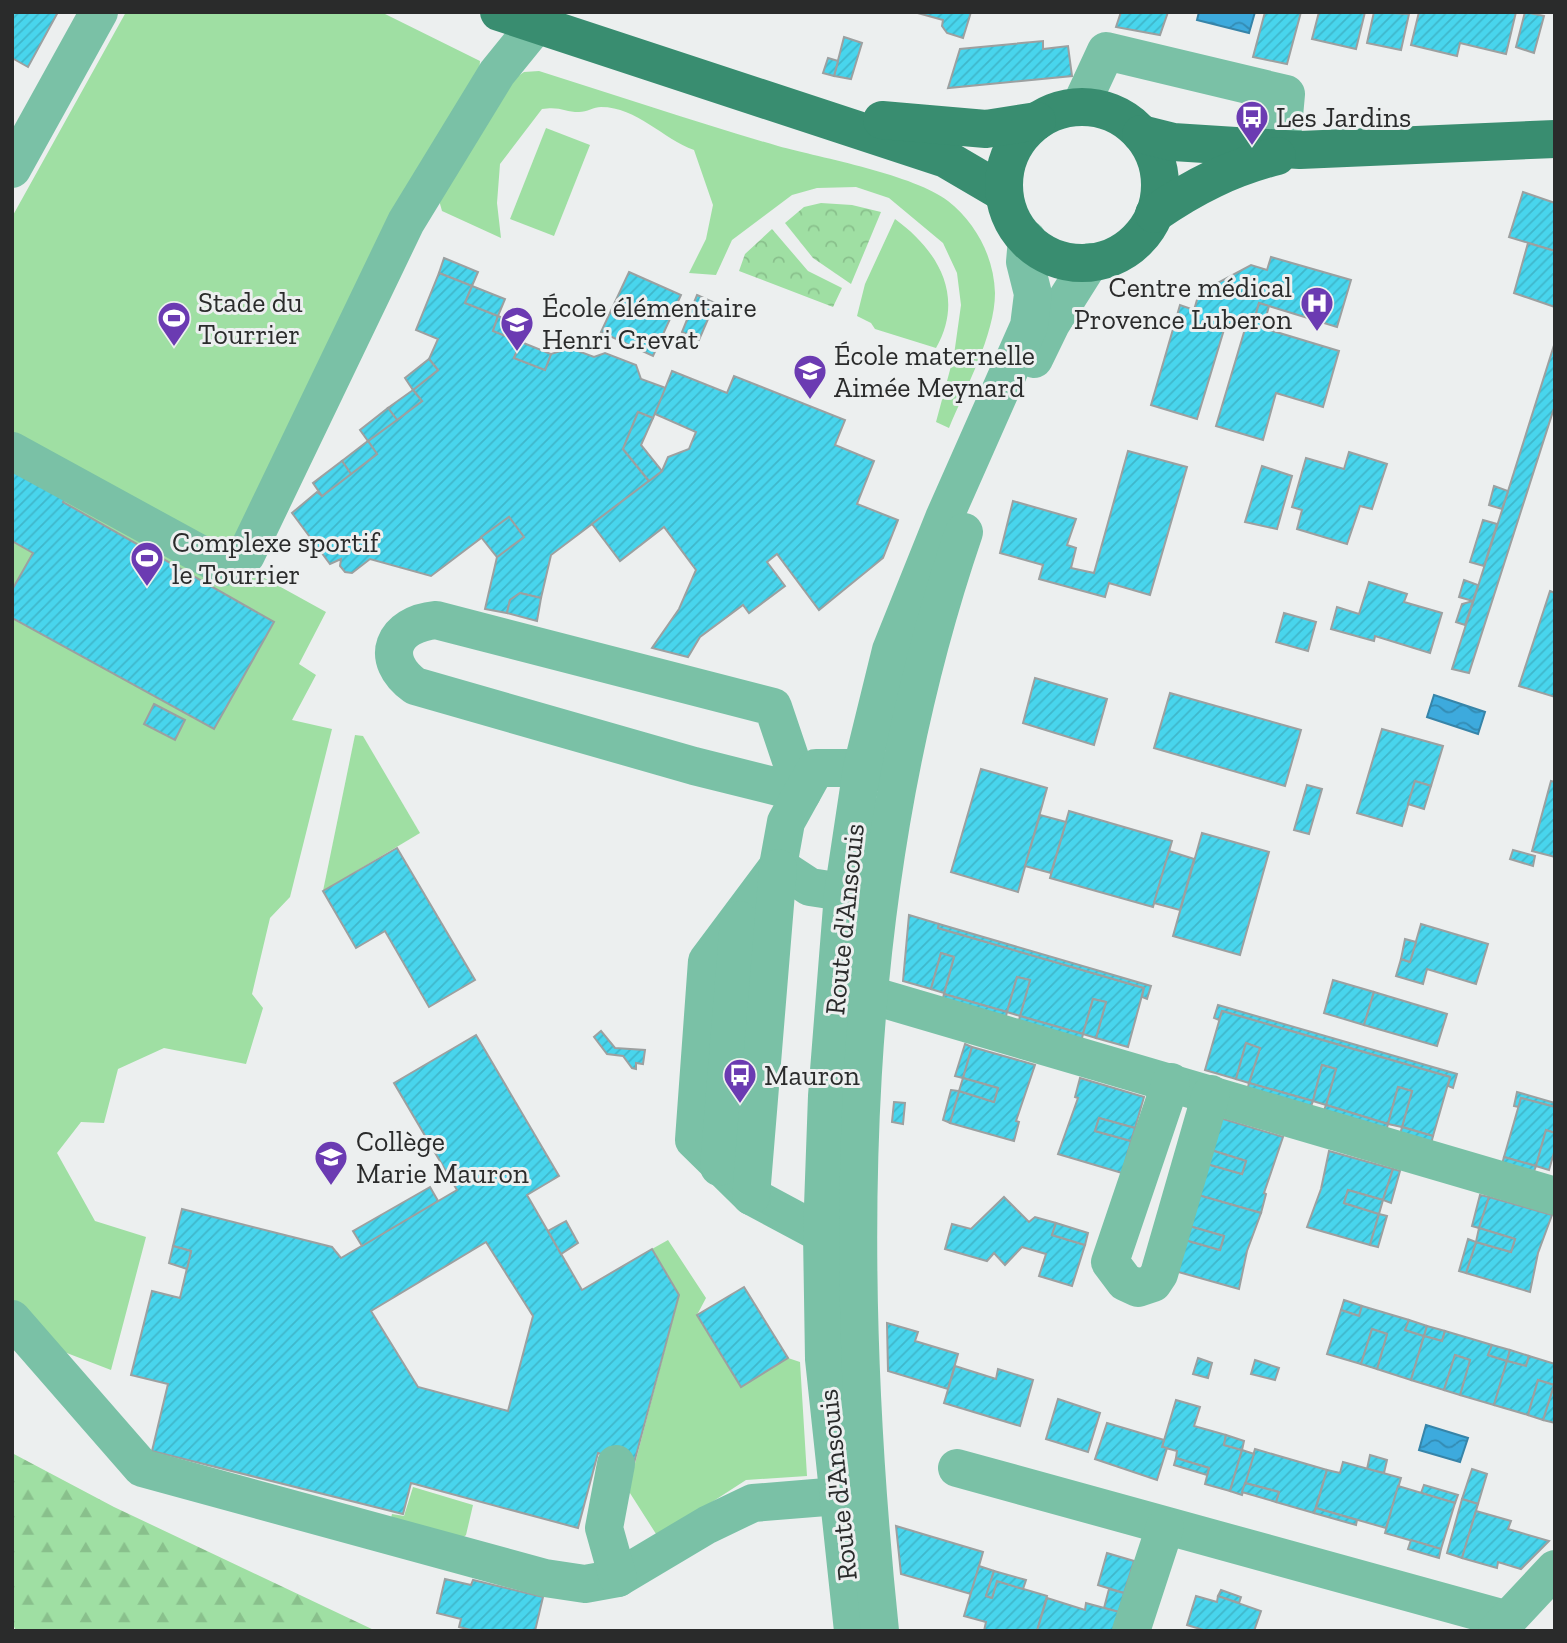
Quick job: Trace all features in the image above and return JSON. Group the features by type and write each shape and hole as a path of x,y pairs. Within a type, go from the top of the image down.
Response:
{"main road":[{"path":"499,12 538,19 946,159 1004,193"},
{"path":"1080,107 1103,109 1116,115 1141,134 1153,152 1159,172 1160,193 1154,214 1144,232 1129,247 1111,257 1090,262 1067,261 1045,254 1027,239 1012,218 1004,193 1005,172 1011,152 1022,135 1037,121 1057,111 1080,107"},
{"path":"805,112 948,128 986,129 1037,121"},
{"path":"1141,134 1172,142 1290,149 1555,139"},
{"path":"1154,214 1191,188 1232,169 1290,149"}],"street":[{"path":"12,169 99,12"},
{"path":"12,452 224,567 246,555 407,222 497,73 538,19"},
{"path":"1080,107 1105,51 1286,94 1290,149"},
{"name":"Route d'Ansouis","path":"853,1631 853,1494 840,1231 827,1096 843,894 862,768 891,650 944,518 1029,326 1033,294 1025,262 1027,239"},
{"name":"Route d'Ansouis","path":"840,1231 880,897 899,776 922,666 992,450 1051,324 1090,262"},
{"path":"436,620 773,707 802,793 694,766 415,686 404,678 397,664 393,650 396,640 404,629 416,622 436,620"},
{"path":"751,1196 778,866 786,822 816,768 862,768 899,776"},
{"path":"778,866 810,887 843,894 880,897"},
{"path":"778,866 739,920 719,1167 751,1196 840,1231"},
{"path":"870,995 1555,1196"},
{"path":"1171,1082 1110,1262 1125,1283 1138,1289 1153,1283 1159,1274 1211,1094"},
{"path":"12,1319 142,1468 545,1578 585,1584 618,1578 706,1525 753,1503 853,1494"},
{"path":"616,1464 604,1528 618,1578"},
{"path":"957,1468 1501,1625 1555,1569"},
{"name":"Route d'Ansouis","path":"853,1494 880,1631"},
{"path":"1132,1631 1165,1527"}],"green space":[{"name":"Complexe sportif le Tourrier","path":"126,12 381,12 480,61 478,87 239,564 326,612 299,664 316,675 292,720 332,729 290,897 270,918 252,994 263,1008 246,1064 164,1048 118,1069 104,1123 81,1122 57,1153 95,1221 146,1237 111,1370 59,1350 12,1302 12,217"},
{"path":"539,71 778,146 891,175 914,183 948,201 967,220 982,242 991,267 995,293 985,344 949,428 936,422 954,355 961,305 957,273 943,243 889,198 856,187 817,188 792,195 732,240 716,275 689,273 706,239 713,205 694,150 638,118 614,108 598,107 579,112 548,108 542,109 500,164 497,203 501,238 442,211 437,193 502,87 524,72"},
{"path":"546,128 590,145 554,236 510,219"},
{"path":"821,203 852,205 881,212 851,284 813,258 785,223 804,207"},
{"path":"895,219 924,245 943,276 948,311 936,348 875,329 871,323 857,316 865,284"},
{"path":"772,229 808,271 842,288 833,307 739,271 745,254"},
{"path":"355,735 363,736 420,833 323,891"},
{"path":"668,1240 706,1298 697,1315 741,1387 788,1358 800,1362 807,1476 746,1480 658,1537 628,1490 679,1296 652,1249"},
{"path":"12,1453 114,1507 376,1631 16,1631 12,1622"},
{"path":"413,1487 473,1505 466,1535 459,1541 390,1522 392,1514 404,1516"}],"water":[{"path":"1199,12 1255,12 1249,33 1197,20"},
{"path":"1434,695 1485,712 1478,734 1427,717"},
{"path":"1426,1425 1468,1438 1460,1462 1419,1450"}],"building":[{"path":"12,12 58,12 28,67 12,58"},
{"path":"914,12 971,12 963,38 947,33 942,26 943,20"},
{"path":"1121,12 1168,12 1160,35 1116,27"},
{"path":"1265,12 1301,12 1287,64 1253,57"},
{"path":"1319,12 1365,12 1356,49 1312,39"},
{"path":"1374,12 1409,14 1401,50 1367,43"},
{"path":"1419,12 1516,12 1506,54 1460,43 1457,56 1411,45"},
{"path":"1525,12 1544,16 1534,53 1516,47"},
{"path":"844,37 862,43 851,79 834,76"},
{"path":"1043,41 1043,49 1068,46 1072,76 948,88 960,49"},
{"path":"828,58 838,61 834,76 823,73"},
{"path":"1523,192 1555,203 1555,251 1509,237"},
{"path":"1528,243 1555,251 1555,307 1514,293"},
{"path":"1271,257 1351,280 1337,327 1259,303 1251,331 1226,323 1197,419 1151,405 1180,305 1194,310 1199,293 1251,265 1267,270"},
{"path":"444,258 478,272 472,286 439,273"},
{"path":"629,272 681,295 653,356 601,332"},
{"path":"439,273 472,286 465,303 498,316 493,331 521,342 514,358 545,370 551,354 570,348 594,357 605,353 636,365 641,379 666,388 653,418 638,412 623,449 649,481 551,555 541,598 520,593 510,600 507,613 485,609 497,557 524,537 509,517 431,576 370,559 352,573 345,572 340,566 341,559 330,564 292,513 317,492 322,496 377,454 368,441 422,401 413,390 438,370 429,359 438,339 416,330"},
{"path":"472,286 505,299 498,316 465,303"},
{"path":"697,295 715,303 699,340 682,332"},
{"path":"1259,303 1269,306 1263,328 1253,325"},
{"path":"498,316 526,328 521,342 493,331"},
{"path":"1253,325 1339,351 1323,407 1276,393 1263,440 1216,426 1245,329 1251,331"},
{"path":"521,342 551,354 545,370 514,358"},
{"path":"1555,342 1555,405 1469,673 1452,669"},
{"path":"429,359 438,370 413,390 405,378"},
{"path":"672,371 727,393 734,376 845,420 835,445 874,461 857,504 898,520 883,558 819,610 777,554 767,562 785,586 749,613 743,605 700,637 688,657 652,648 679,609 696,570 664,527 620,561 592,524 662,471 668,457 689,449 696,432 655,414"},
{"path":"413,390 422,401 397,420 388,408"},
{"path":"388,408 397,420 368,441 360,430"},
{"path":"638,412 653,418 641,445 662,471 649,481 623,449"},
{"path":"368,441 377,454 351,474 342,461"},
{"path":"1128,451 1187,467 1150,595 1109,583 1105,597 1039,579 1043,565 1000,553 1013,501 1076,519 1067,545 1076,548 1071,568 1094,573"},
{"path":"1349,452 1387,464 1372,509 1360,506 1347,544 1297,529 1302,510 1292,507 1306,458 1344,469"},
{"path":"342,461 351,474 322,496 313,483"},
{"path":"12,462 68,493 63,502 274,622 214,729 12,618 12,590 33,553 12,541"},
{"path":"1262,466 1292,476 1277,529 1245,522"},
{"path":"1494,486 1508,491 1502,509 1489,505"},
{"path":"509,517 524,537 497,557 481,537"},
{"path":"1483,520 1497,524 1484,566 1470,562"},
{"path":"1464,580 1478,585 1473,601 1459,597"},
{"path":"1369,582 1407,594 1404,602 1442,613 1430,653 1375,636 1374,641 1331,629 1337,607 1359,614"},
{"path":"1550,591 1555,593 1555,697 1519,686"},
{"path":"520,593 541,598 537,621 507,613 510,600"},
{"path":"1473,601 1465,625 1456,622 1462,604"},
{"path":"1284,613 1316,622 1308,651 1276,642"},
{"path":"1035,678 1107,699 1094,745 1023,723"},
{"path":"1170,693 1301,730 1285,786 1154,748"},
{"path":"154,704 185,720 175,740 144,724"},
{"path":"1382,729 1443,746 1431,786 1415,781 1402,826 1357,813"},
{"path":"981,769 1047,788 1018,892 951,872"},
{"path":"1415,781 1431,786 1424,809 1408,804"},
{"path":"1551,781 1555,782 1555,857 1532,851"},
{"path":"1307,785 1322,789 1309,834 1294,830"},
{"path":"1069,811 1172,841 1153,907 1050,878"},
{"path":"1040,815 1066,822 1051,873 1025,866"},
{"path":"1202,833 1269,852 1240,955 1173,936"},
{"path":"397,848 475,980 429,1007 385,931 356,948 323,891"},
{"path":"1513,850 1535,856 1533,866 1510,859"},
{"path":"1169,851 1194,859 1180,910 1154,903"},
{"path":"909,915 939,924 938,928 1144,988 1128,1047 1096,1038 1106,1002 1093,999 1083,1034 1020,1016 1030,980 1017,977 1007,1012 944,994 954,957 941,953 931,989 903,981"},
{"path":"939,924 1151,986 1147,999 1142,997 1144,988 938,928"},
{"path":"1421,924 1488,944 1476,984 1427,969 1423,984 1396,976 1401,959 1410,962"},
{"path":"1405,939 1416,942 1410,962 1401,959"},
{"path":"941,953 954,957 944,993 931,989"},
{"path":"1017,977 1030,980 1020,1016 1007,1012"},
{"path":"1333,980 1374,992 1364,1025 1324,1013"},
{"path":"1374,992 1447,1014 1437,1046 1364,1025"},
{"path":"944,994 1007,1012 1005,1020 942,1002"},
{"path":"1093,999 1106,1002 1096,1038 1083,1034"},
{"path":"1218,1005 1457,1074 1453,1088 1448,1086 1450,1077 1222,1011 1219,1020 1214,1018"},
{"path":"1222,1011 1450,1077 1433,1136 1402,1127 1412,1091 1398,1087 1388,1124 1326,1105 1336,1069 1322,1065 1313,1101 1249,1083 1260,1048 1246,1043 1236,1079 1205,1070"},
{"path":"1020,1016 1083,1034 1081,1042 1018,1024"},
{"path":"601,1031 615,1048 645,1050 643,1064 636,1063 636,1069 632,1068 623,1056 607,1054 594,1037"},
{"path":"476,1035 559,1176 527,1195 582,1290 652,1249 679,1295 634,1463 598,1453 578,1528 411,1483 403,1514 152,1451 168,1384 131,1375 152,1291 180,1298 191,1251 173,1246 182,1209 332,1247 341,1258 457,1190 394,1083","holes":["486,1242 533,1316 508,1411 418,1387 371,1311"]},
{"path":"1246,1043 1260,1048 1249,1083 1236,1079"},
{"path":"965,1044 972,1047 963,1078 955,1076"},
{"path":"972,1047 1035,1065 1016,1121 1019,1122 1014,1141 950,1123 959,1091 994,1102 998,1088 963,1078"},
{"path":"1322,1065 1336,1069 1326,1105 1313,1101"},
{"path":"963,1078 998,1088 994,1102 959,1091"},
{"path":"1080,1078 1144,1097 1135,1128 1099,1118 1095,1131 1131,1141 1122,1173 1058,1154 1078,1098 1075,1097"},
{"path":"1249,1083 1313,1101 1310,1109 1247,1091"},
{"path":"1398,1087 1412,1091 1402,1127 1388,1124"},
{"path":"951,1090 959,1091 950,1123 943,1120"},
{"path":"1517,1092 1555,1103 1555,1107 1521,1098 1519,1107 1514,1106"},
{"path":"1521,1098 1555,1107 1555,1133 1546,1130 1536,1166 1504,1157"},
{"path":"894,1102 905,1103 903,1124 892,1122"},
{"path":"1326,1105 1388,1124 1386,1131 1323,1113"},
{"path":"1099,1118 1135,1128 1131,1141 1095,1131"},
{"path":"1220,1118 1283,1137 1264,1193 1266,1194 1261,1213 1198,1195 1207,1164 1242,1174 1246,1161 1211,1150"},
{"path":"1402,1127 1433,1136 1431,1144 1400,1135"},
{"path":"1546,1130 1555,1133 1555,1149 1549,1170 1536,1166"},
{"path":"1211,1150 1246,1161 1242,1174 1207,1164"},
{"path":"1329,1151 1393,1169 1383,1200 1348,1190 1344,1203 1379,1214 1370,1245 1307,1227 1321,1189"},
{"path":"1504,1157 1536,1166 1533,1174 1502,1164"},
{"path":"1393,1169 1400,1171 1391,1203 1383,1200"},
{"path":"430,1187 438,1201 362,1246 353,1231"},
{"path":"1348,1190 1383,1200 1379,1214 1344,1203"},
{"path":"1198,1195 1261,1213 1247,1251 1239,1289 1175,1271 1185,1240 1220,1250 1224,1236 1189,1226"},
{"path":"1480,1195 1489,1197 1479,1228 1472,1226"},
{"path":"1004,1197 1029,1222 1035,1217 1056,1223 1052,1235 1085,1245 1072,1286 1039,1276 1046,1254 1022,1247 1005,1265 994,1253 987,1261 945,1249 952,1224 971,1229"},
{"path":"1489,1197 1552,1215 1538,1253 1530,1292 1466,1273 1476,1242 1511,1252 1515,1239 1479,1228"},
{"path":"1379,1214 1387,1216 1378,1247 1370,1245"},
{"path":"566,1221 578,1243 561,1254 548,1231"},
{"path":"1056,1223 1088,1233 1085,1245 1052,1235"},
{"path":"1189,1226 1224,1236 1220,1250 1185,1240"},
{"path":"1479,1228 1515,1239 1511,1252 1476,1242"},
{"path":"1468,1239 1476,1242 1466,1273 1459,1271"},
{"path":"173,1246 191,1251 187,1269 169,1263"},
{"path":"744,1287 788,1358 741,1387 697,1315"},
{"path":"1344,1300 1362,1306 1359,1316 1341,1310"},
{"path":"1362,1306 1409,1320 1405,1330 1424,1336 1411,1380 1377,1369 1387,1334 1372,1329 1361,1364 1327,1354 1341,1310 1359,1316"},
{"path":"1409,1320 1427,1326 1424,1336 1405,1330"},
{"path":"887,1323 918,1332 915,1341 958,1354 948,1389 888,1371"},
{"path":"1427,1326 1445,1331 1442,1341 1424,1336"},
{"path":"1372,1329 1387,1334 1377,1369 1361,1364"},
{"path":"1445,1331 1492,1345 1488,1355 1507,1361 1494,1405 1460,1395 1470,1360 1455,1355 1444,1390 1411,1380 1424,1336 1442,1341"},
{"path":"1492,1345 1510,1350 1507,1361 1488,1355"},
{"path":"1510,1350 1529,1356 1526,1366 1507,1361"},
{"path":"1455,1355 1470,1360 1460,1395 1444,1390"},
{"path":"1529,1356 1555,1364 1555,1423 1543,1420 1554,1385 1538,1380 1528,1415 1494,1405 1507,1361 1526,1366"},
{"path":"1198,1358 1212,1363 1208,1378 1193,1374"},
{"path":"1255,1360 1279,1368 1275,1380 1251,1374"},
{"path":"955,1366 996,1379 998,1369 1033,1380 1020,1426 944,1403"},
{"path":"1538,1380 1554,1385 1543,1420 1528,1415"},
{"path":"1058,1399 1100,1413 1088,1452 1046,1439"},
{"path":"1176,1400 1200,1407 1194,1426 1226,1435 1224,1445 1242,1450 1230,1491 1205,1484 1209,1468 1176,1458 1177,1451 1162,1447"},
{"path":"1107,1423 1164,1440 1162,1447 1167,1448 1157,1480 1095,1459"},
{"path":"1226,1435 1244,1441 1242,1450 1224,1445"},
{"path":"1255,1449 1327,1470 1314,1513 1276,1502 1279,1492 1245,1483"},
{"path":"1242,1450 1254,1454 1242,1495 1230,1491"},
{"path":"1370,1455 1387,1460 1384,1473 1367,1469"},
{"path":"1176,1458 1209,1468 1207,1475 1174,1465"},
{"path":"1343,1462 1401,1478 1386,1528 1316,1508 1327,1470 1340,1473"},
{"path":"1472,1469 1487,1474 1478,1504 1462,1499"},
{"path":"1245,1483 1279,1492 1276,1502 1242,1492"},
{"path":"1424,1485 1458,1495 1455,1503 1421,1493"},
{"path":"1398,1486 1455,1503 1441,1549 1385,1533"},
{"path":"1462,1499 1478,1504 1462,1558 1447,1553"},
{"path":"1316,1508 1357,1520 1356,1525 1314,1513"},
{"path":"1476,1511 1511,1521 1508,1529 1549,1541 1521,1569 1498,1562 1497,1568 1462,1558"},
{"path":"896,1526 983,1552 971,1594 901,1574"},
{"path":"1411,1540 1441,1549 1439,1558 1408,1549"},
{"path":"1107,1553 1134,1561 1124,1593 1098,1585"},
{"path":"979,1566 994,1571 986,1596 992,1598 997,1581 1047,1596 1037,1631 984,1631 986,1622 964,1616"},
{"path":"994,1571 1026,1580 1023,1589 997,1581 992,1598 986,1596"},
{"path":"445,1579 471,1585 473,1580 543,1597 535,1631 475,1631 459,1627 461,1619 437,1613"},
{"path":"1109,1589 1124,1593 1119,1612 1104,1608"},
{"path":"1221,1590 1241,1597 1239,1603 1218,1596"},
{"path":"1196,1596 1217,1602 1218,1596 1261,1611 1254,1631 1207,1631 1187,1625"},
{"path":"1047,1598 1085,1610 1086,1603 1119,1612 1113,1631 1037,1631"}],"place":[{"name":"Les Jardins","path":"1252,147"},
{"name":"Centre médical Provence Luberon","path":"1317,333"},
{"name":"Stade du Tourrier","path":"174,348"},
{"name":"École élémentaire Henri Crevat","path":"517,353"},
{"name":"École maternelle Aimée Meynard","path":"810,401"},
{"name":"Complexe sportif le Tourrier","path":"147,588"},
{"name":"Mauron","path":"740,1105"},
{"name":"Collège Marie Mauron","path":"331,1187"}]}
